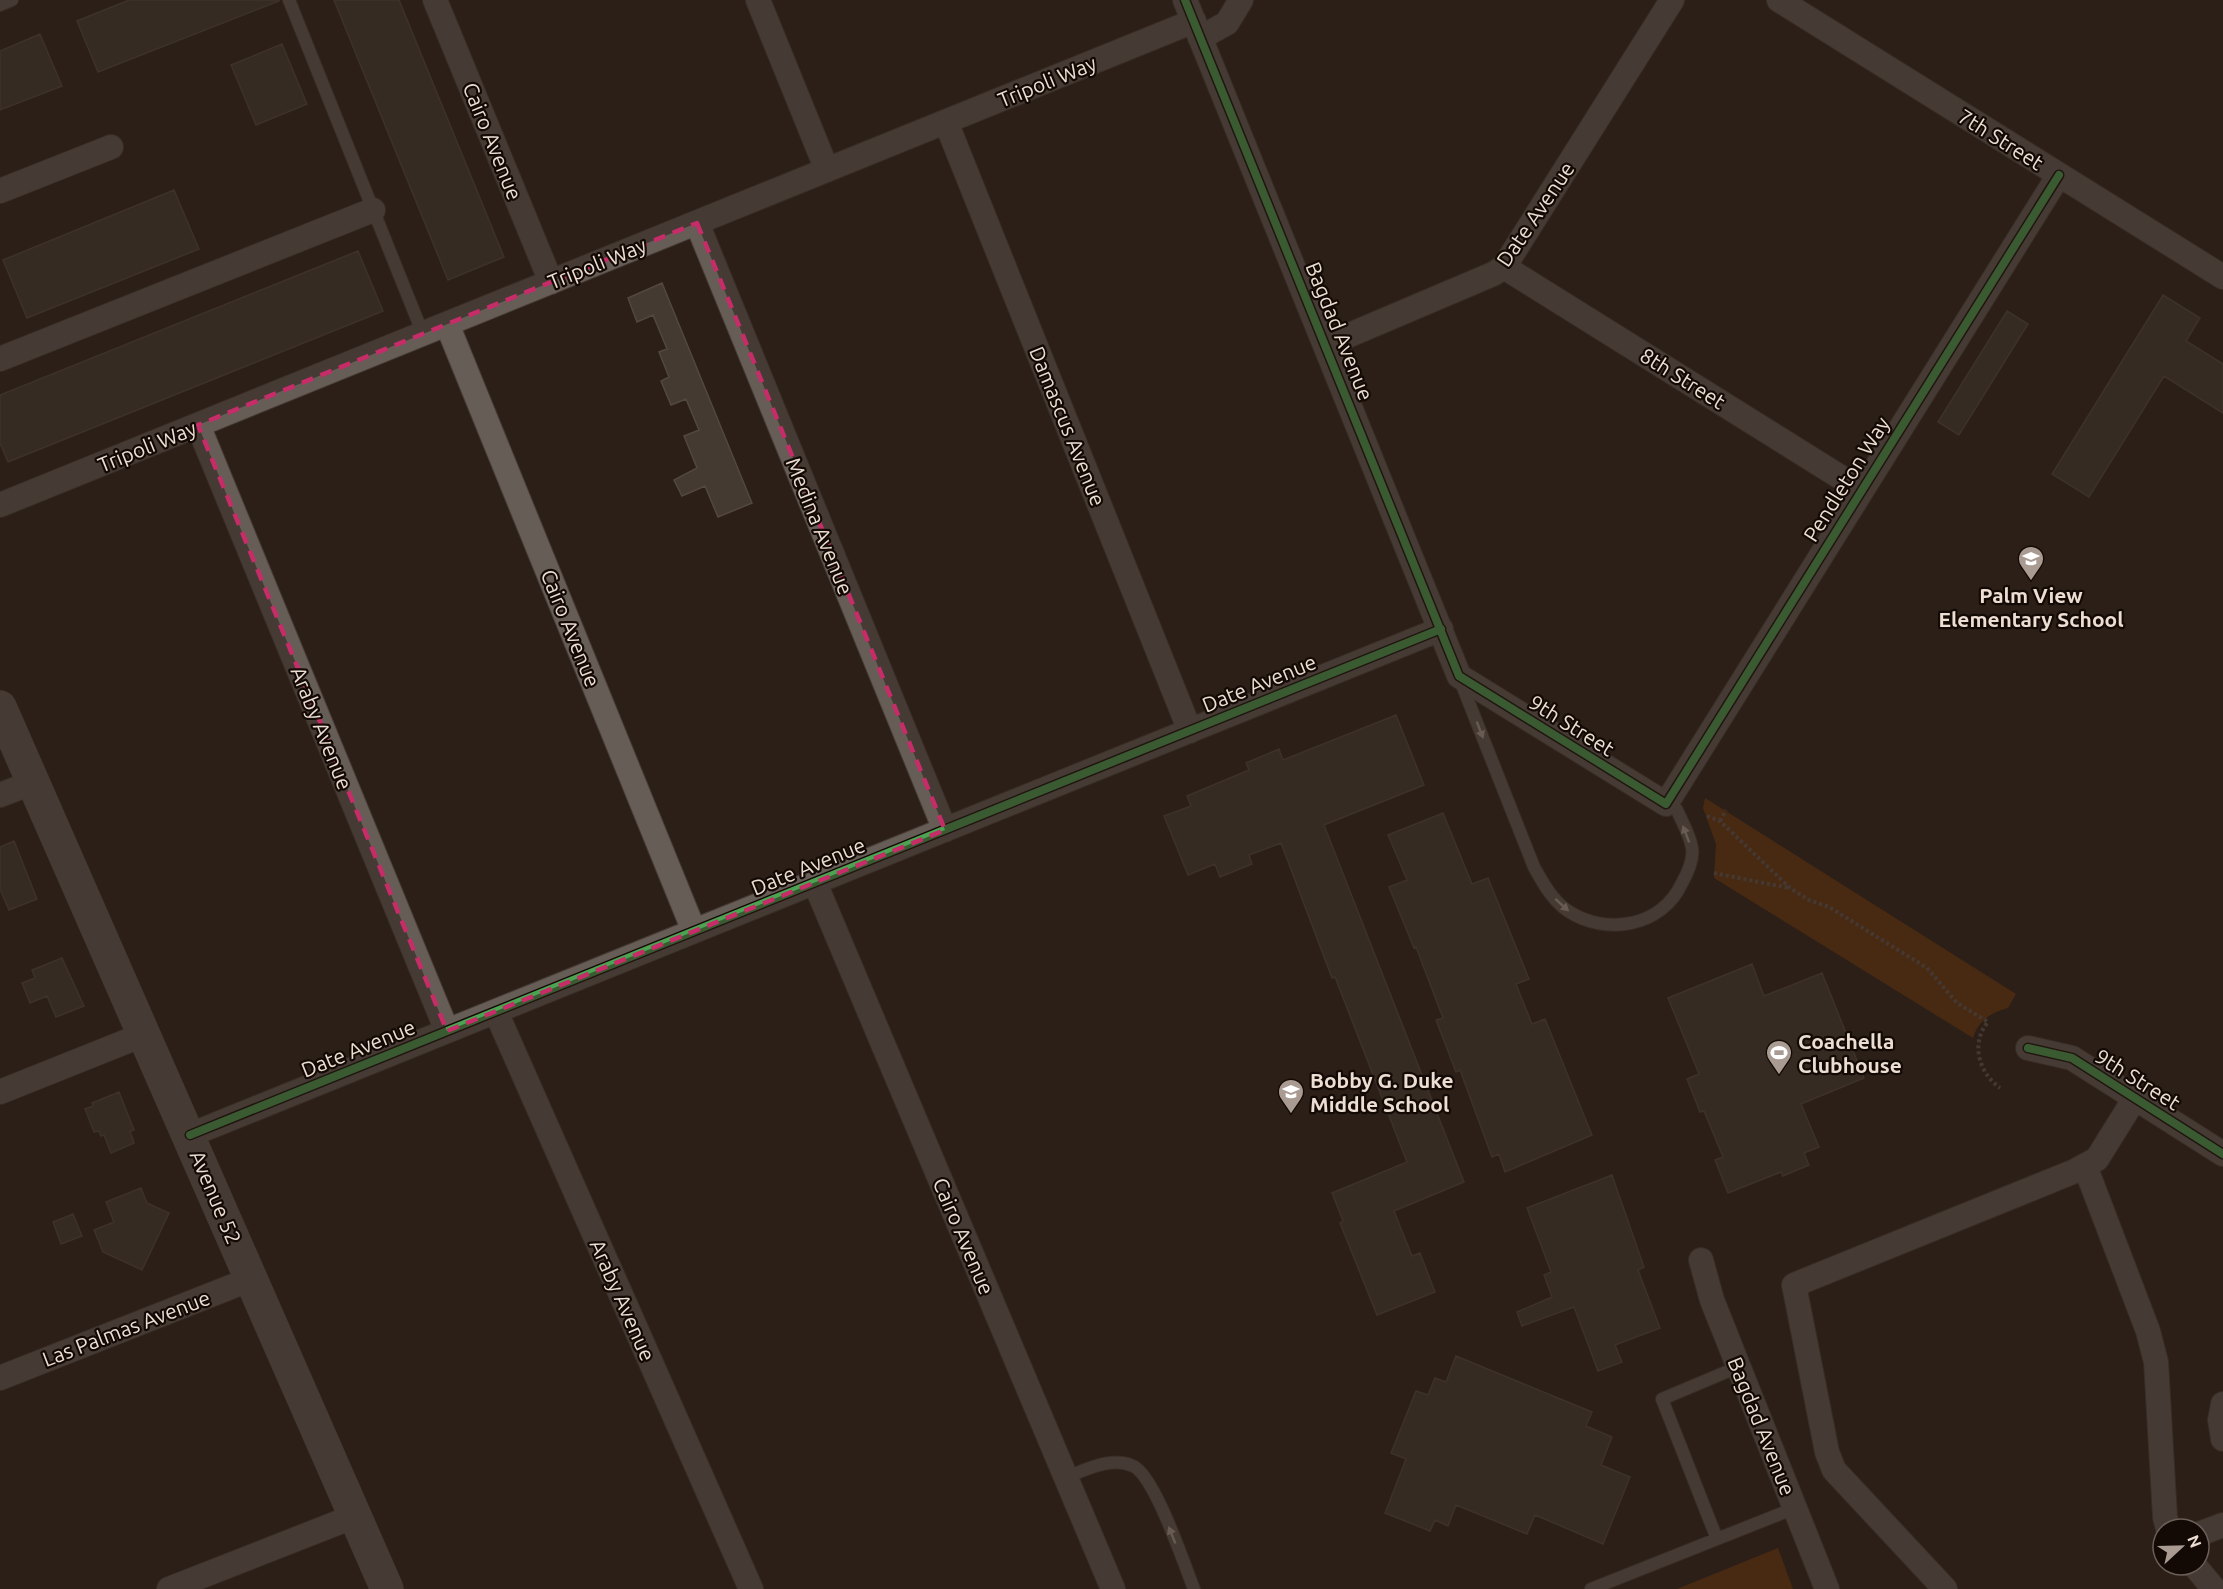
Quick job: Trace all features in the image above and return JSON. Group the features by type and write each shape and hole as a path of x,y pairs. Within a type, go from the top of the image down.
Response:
{"main road":[{"name":"Avenue 52","path":"0,707 190,1135 387,1589"}],"street":[{"name":"Cairo Avenue","path":"435,0 550,282"},
{"path":"758,0 827,170"},
{"name":"Tripoli Way","path":"0,505 1193,20 1227,23 1241,0"},
{"name":"Date Avenue","path":"1326,345 1493,274 1504,267 1672,0"},
{"name":"7th Street","path":"1779,0 2223,277"},
{"name":"Bagdad Avenue","path":"1193,20 1459,676"},
{"name":"Damascus Avenue","path":"946,122 1190,731"},
{"path":"0,191 111,147"},
{"name":"Pendleton Way","path":"1666,804 2059,176"},
{"path":"0,359 373,210"},
{"name":"Medina Avenue","path":"697,223 945,830"},
{"name":"8th Street","path":"1504,267 1861,490"},
{"name":"Cairo Avenue","path":"447,324 694,931"},
{"name":"Araby Avenue","path":"198,425 447,1031"},
{"name":"Date Avenue","path":"190,1135 1441,629"},
{"name":"9th Street","path":"1459,676 1666,804"},
{"path":"0,795 34,782"},
{"name":"Cairo Avenue","path":"815,883 1113,1589"},
{"name":"Araby Avenue","path":"496,1012 751,1589"},
{"path":"0,1092 145,1034"},
{"name":"9th Street","path":"2028,1048 2072,1058 2223,1154"},
{"path":"1945,1589 1834,1470 1827,1452 1794,1285 2085,1166 2097,1159 2135,1098"},
{"path":"2085,1166 2148,1331 2156,1362 2164,1517"},
{"name":"Bagdad Avenue","path":"1701,1260 1712,1300 1827,1589"},
{"name":"Las Palmas Avenue","path":"0,1378 251,1279"},
{"path":"2223,1404 2220,1420 2223,1439"},
{"path":"169,1589 355,1516"},
{"path":"2204,1577 2214,1589"}],"lane":[{"path":"0,5 12,0"},
{"path":"289,0 423,334"},
{"path":"1459,676 1534,867 1546,890 1566,909 1599,925 1618,925 1649,917 1671,902 1686,876 1693,850 1677,810 1666,804"},
{"path":"1717,1539 1662,1399 1738,1366"},
{"path":"1066,1478 1106,1463 1133,1466 1149,1480 1194,1589"},
{"path":"1591,1589 1795,1509"}],"path":[{"path":"1720,821 1725,810"},
{"path":"1707,816 1720,821 1790,888 1809,900 1829,907 1927,969 1957,1003 1988,1022 1980,1035 1979,1060 1989,1079 2000,1088"},
{"path":"1714,873 1790,888"}],"highlighted area":[{"path":"697,223 945,830 447,1031 198,425"}],"shaded area":[{"path":"1705,798 2016,994 2008,1008 1986,1018 1978,1027 1973,1038 1714,878 1716,844 1703,808"},
{"path":"1778,1548 1793,1589 1677,1589"}],"building":[{"path":"129,0 279,1 98,72 77,21"},
{"path":"334,0 399,0 504,257 448,280"},
{"path":"40,34 62,86 0,110 0,51"},
{"path":"282,44 307,104 256,125 231,65"},
{"path":"174,190 199,249 27,318 3,260"},
{"path":"358,251 383,311 8,462 0,443 0,395"},
{"path":"662,283 752,503 718,517 705,486 682,496 674,480 697,468 684,436 699,430 686,399 671,405 661,381 669,377 659,352 667,349 653,315 637,322 628,298"},
{"path":"2163,295 2200,318 2186,341 2223,364 2223,413 2164,376 2089,497 2052,474"},
{"path":"2007,311 2028,324 1959,435 1938,422"},
{"path":"1396,715 1424,785 1324,825 1464,1182 1394,1211 1412,1256 1420,1253 1435,1292 1377,1315 1340,1223 1343,1221 1332,1193 1407,1162 1335,977 1332,978 1281,843 1249,855 1252,864 1220,877 1215,864 1188,875 1164,816 1191,806 1187,796 1249,770 1246,763 1279,749 1283,760"},
{"path":"1443,813 1472,884 1488,878 1529,979 1516,984 1532,1024 1545,1019 1592,1135 1505,1172 1499,1154 1492,1157 1460,1070 1456,1072 1436,1020 1443,1018 1416,947 1414,948 1389,887 1407,880 1388,835"},
{"path":"14,841 37,899 9,910 0,889 0,847"},
{"path":"62,958 84,1006 56,1017 47,996 30,1003 22,983 35,978 32,970"},
{"name":"Coachella Clubhouse","path":"1752,964 1764,996 1822,973 1864,1078 1801,1104 1819,1147 1804,1153 1809,1165 1783,1176 1781,1172 1728,1193 1715,1160 1723,1157 1704,1111 1700,1112 1687,1079 1699,1074 1668,998"},
{"path":"119,1092 134,1130 130,1131 134,1143 111,1153 104,1135 101,1136 99,1131 94,1132 85,1109 93,1106 92,1103"},
{"path":"1612,1175 1644,1267 1638,1270 1660,1328 1615,1345 1622,1362 1598,1371 1574,1307 1522,1326 1517,1312 1552,1297 1544,1275 1551,1272 1527,1208"},
{"path":"141,1188 147,1203 169,1213 142,1270 103,1252 94,1230 114,1222 106,1202"},
{"path":"73,1214 82,1236 61,1244 53,1222"},
{"path":"1456,1356 1592,1412 1586,1426 1612,1437 1601,1465 1630,1477 1603,1544 1535,1515 1527,1534 1456,1505 1448,1526 1435,1520 1430,1531 1385,1513 1406,1459 1391,1453 1416,1391 1428,1395 1435,1378 1446,1382"}],"cycle path":[{"path":"1185,0 1459,676 1666,804 2059,175"},
{"path":"190,1135 1441,629"},
{"path":"2028,1048 2072,1058 2223,1154"}],"place":[{"name":"Palm View Elementary School","path":"2031,582"},
{"name":"Coachella Clubhouse","path":"1779,1076"},
{"name":"Bobby G. Duke Middle School","path":"1291,1115"}]}
